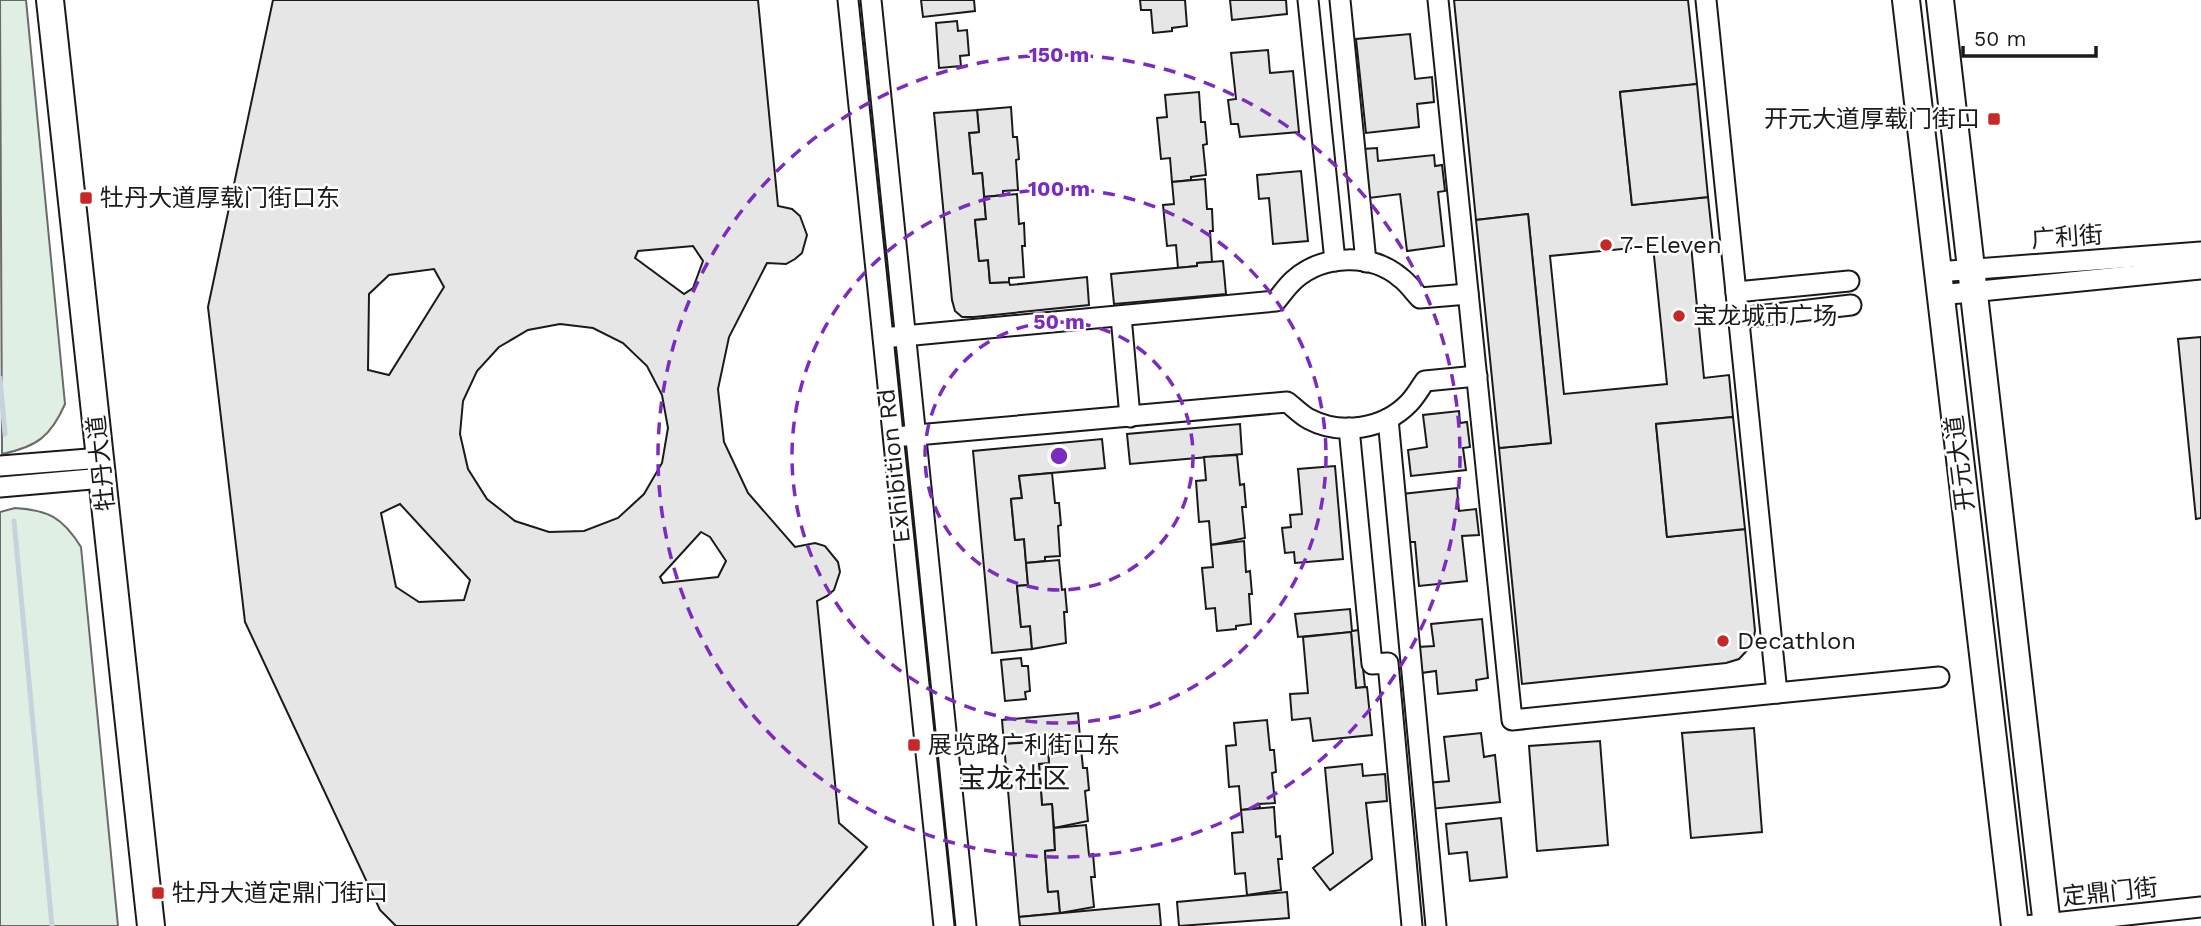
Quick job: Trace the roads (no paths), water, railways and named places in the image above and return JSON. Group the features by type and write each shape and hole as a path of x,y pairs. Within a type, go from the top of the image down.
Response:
{"main road":[{"name":"牡丹大道","path":"50,0 151,926"},
{"name":"开元大道","path":"1906,0 2015,926"},
{"name":"开元大道","path":"1940,0 2039,925"}],"street":[{"name":"Exhibition Rd","path":"848,0 944,926"},
{"name":"Exhibition Rd","path":"871,0 966,926"},
{"path":"1308,0 1335,261"},
{"path":"1340,0 1366,262"},
{"path":"1438,0 1512,720 1939,677"},
{"path":"1706,0 1777,693"},
{"name":"广利街","path":"1938,284 2201,252"},
{"path":"884,338 1276,301 1294,279 1319,264 1347,259 1376,263 1401,277 1420,298 1468,294"},
{"name":"广利街","path":"1971,281 2201,269"},
{"path":"1736,292 1849,281"},
{"path":"1739,318 1852,305"},
{"path":"1121,316 1130,416"},
{"path":"893,437 1287,402 1309,419 1334,428 1362,428 1388,419 1409,403 1425,381 1477,376"},
{"path":"1388,419 1436,926"},
{"path":"1349,428 1372,664 1388,663 1412,926"},
{"path":"0,466 102,468"},
{"path":"0,487 102,468"},
{"name":"定鼎门街","path":"2039,925 2201,907"}],"waterway":[{"path":"0,378 5,434"},
{"path":"14,521 52,926"}],"place":[{"name":"开元大道厚载门街口","path":"1994,119"},
{"name":"牡丹大道厚载门街口东","path":"86,198"},
{"name":"7-Eleven","path":"1606,245"},
{"name":"宝龙城市广场","path":"1679,316"},
{"name":"Decathlon","path":"1723,641"},
{"name":"展览路广利街口东","path":"914,745"},
{"name":"牡丹大道定鼎门街口","path":"158,893"}],"district":[{"name":"宝龙社区","path":"1014,778"}]}
